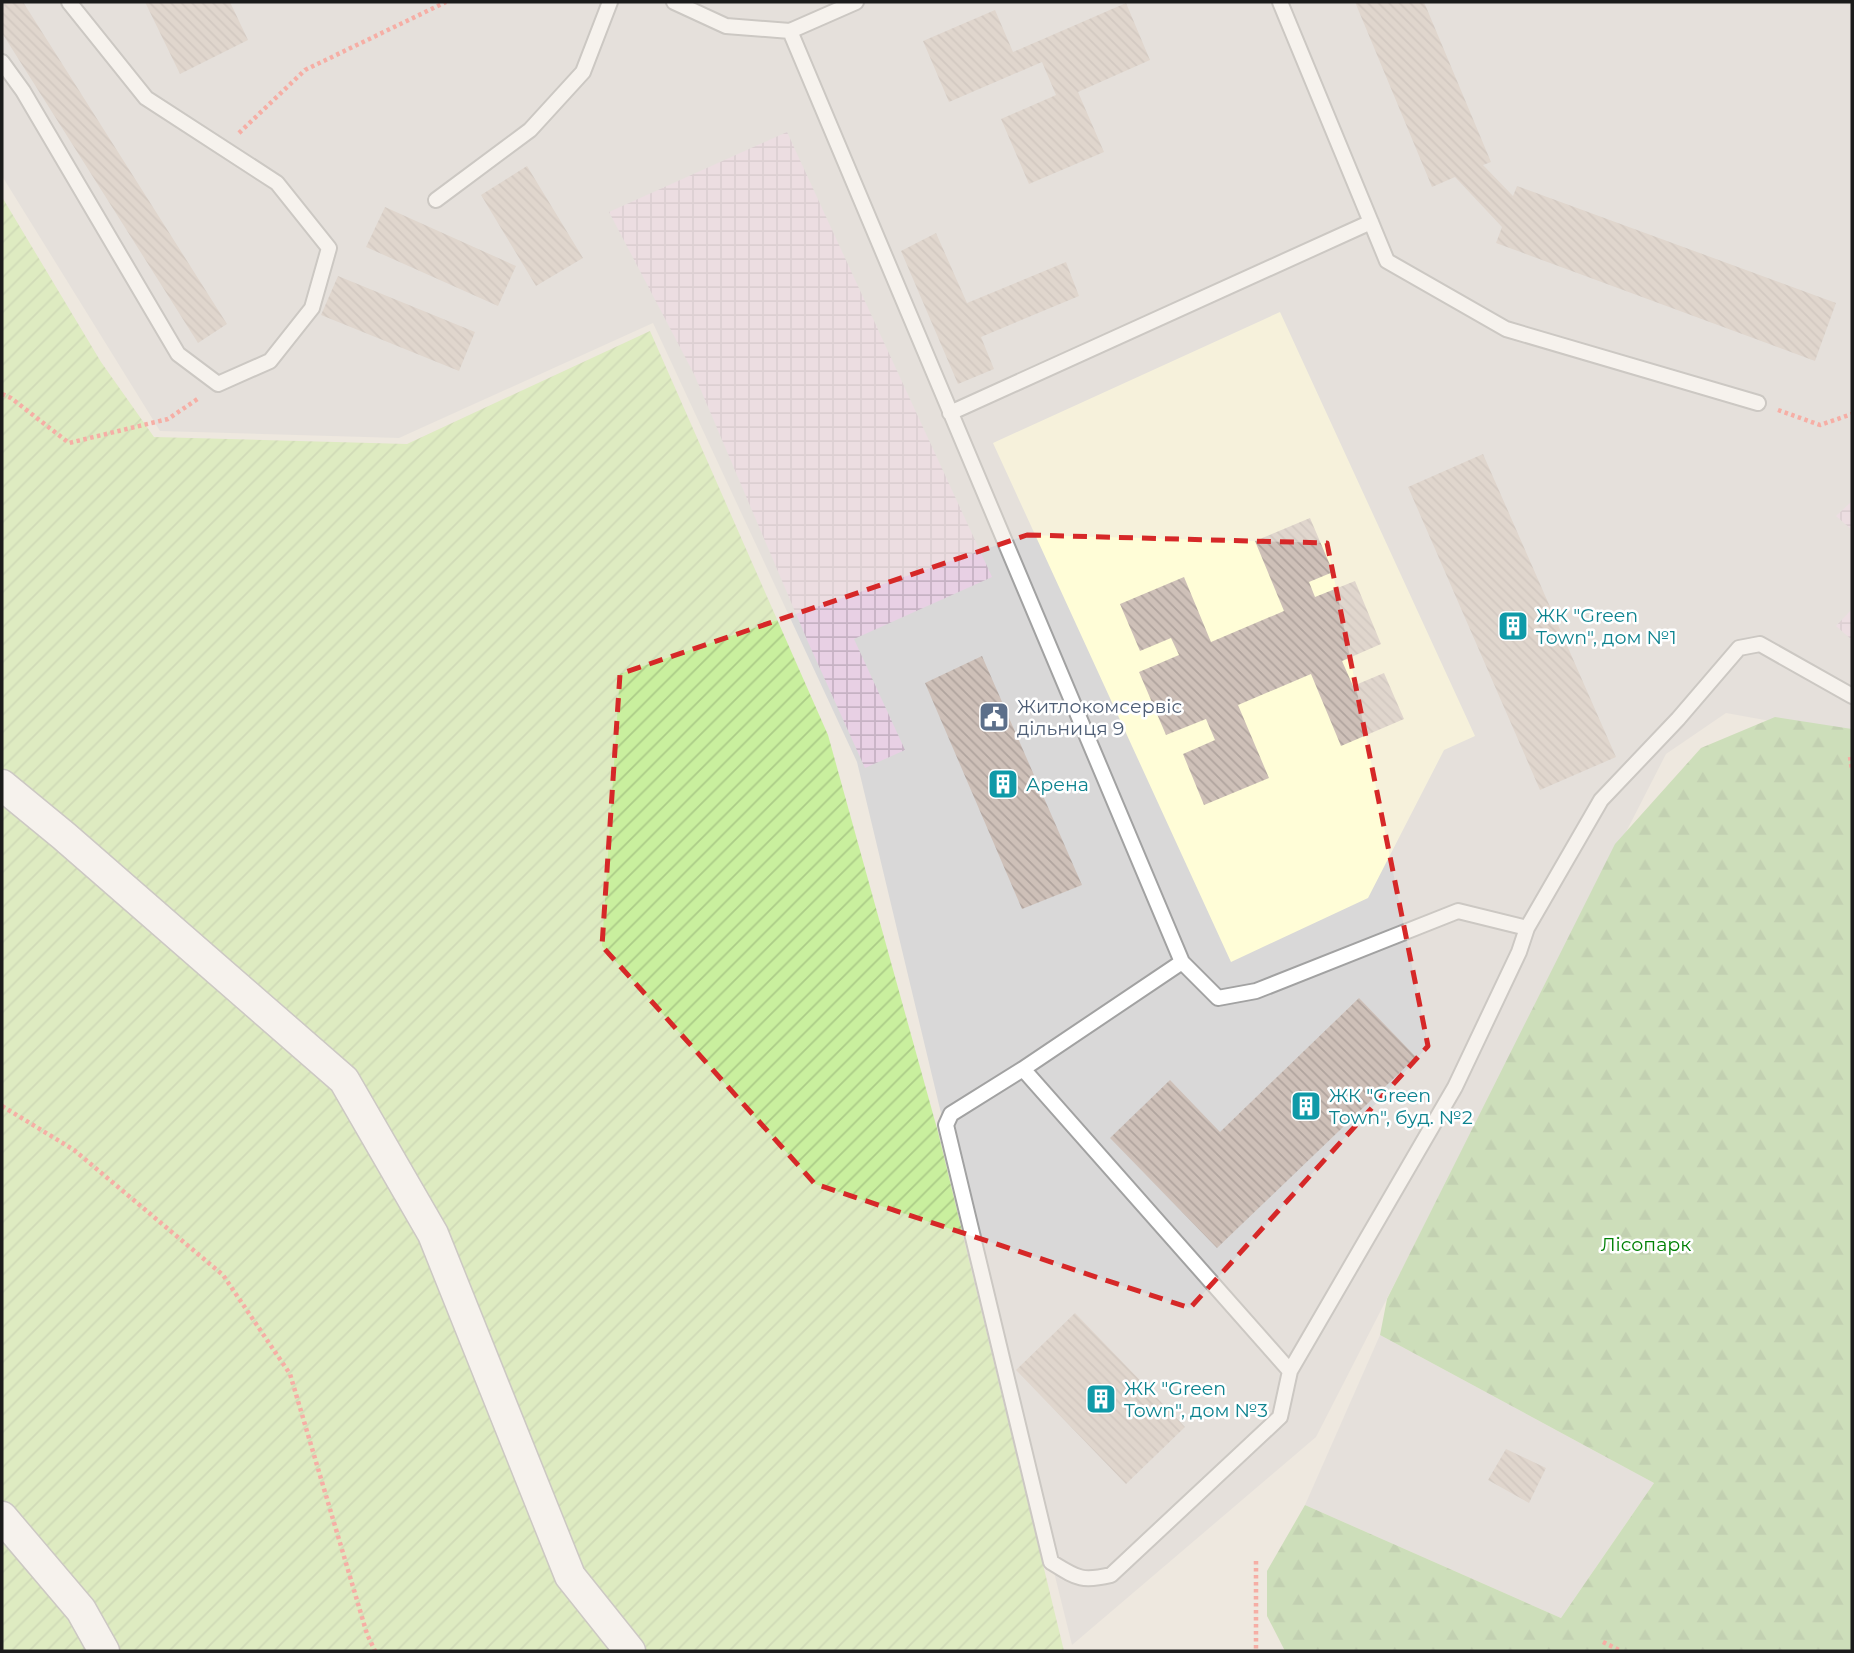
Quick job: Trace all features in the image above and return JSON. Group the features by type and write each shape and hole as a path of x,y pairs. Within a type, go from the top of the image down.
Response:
{"street":[{"path":"2,785 344,1080 433,1234 570,1576 630,1651"},
{"path":"2,1517 81,1610 104,1651"}],"lane":[{"path":"2,62 23,91 178,354 218,384 270,361 312,308 329,248 277,183 146,98 69,2"},
{"path":"436,200 530,130 583,72 610,2"},
{"path":"674,2 726,26 790,31 856,2"},
{"path":"1280,2 1387,261 1506,328 1758,403"},
{"path":"790,31 1182,962 1218,998 1256,991 1458,911 1527,928"},
{"path":"950,413 1371,222"},
{"path":"1182,962 951,1114 946,1125 1051,1562 1069,1573 1089,1580 1111,1575 1280,1417 1290,1371 1454,1087 1527,928 1601,800 1678,719 1739,649 1760,644 1852,696"},
{"path":"1023,1069 1290,1371"}],"path":[{"path":"223,148 305,70 446,2"},
{"path":"2,394 69,443 168,419 218,384"},
{"path":"1758,403 1820,425 1852,414"},
{"path":"1850,757 1852,770"},
{"path":"2,1106 74,1150 223,1275 290,1374 375,1651"},
{"path":"1256,1561 1256,1651"},
{"path":"1603,1642 1621,1651"}],"highlighted area":[{"path":"1027,535 1327,543 1428,1046 1190,1308 815,1184 602,946 620,674"}],"shaded area":[{"path":"2,2 1852,2 1852,736 1726,713 1666,754 1316,1437 1072,1645 857,762 653,323 399,438 160,431 2,176"},
{"path":"787,132 992,577 854,639 905,750 865,768 808,642 694,374 609,212"},
{"path":"1280,312 1475,736 1444,750 1368,898 1231,962 993,443"},
{"path":"1852,501 1852,530 1836,516"},
{"path":"1852,609 1852,640 1836,626"},
{"path":"1380,1335 1654,1483 1561,1618 1305,1505"}],"green space":[{"path":"2,197 101,362 154,437 407,444 650,331 828,735 938,1132 1064,1651 2,1651"},
{"name":"Лісопарк","path":"1775,717 1852,729 1852,1651 1285,1651 1267,1616 1267,1571 1305,1505 1561,1618 1654,1483 1380,1335 1387,1299 1615,844 1701,748"}],"building":[{"path":"2,2 23,2 227,324 198,343 2,33"},
{"path":"145,2 230,2 248,40 180,74"},
{"path":"1355,2 1424,2 1491,162 1483,165 1513,196 1517,186 1836,303 1815,361 1496,243 1502,227 1455,177 1432,187"},
{"path":"1126,3 1150,60 1078,92 1104,152 1029,184 1001,119 1056,95 1042,62 949,102 923,41 995,10 1013,52"},
{"path":"527,166 583,258 536,286 481,195"},
{"path":"385,207 516,266 498,306 366,247"},
{"path":"936,233 967,303 1066,262 1079,296 981,337 994,369 958,384 901,251"},
{"path":"338,276 475,332 459,371 321,315"},
{"name":"ЖК \"Green Town\", дом №1","path":"1483,454 1616,757 1540,790 1408,487"},
{"path":"1310,518 1333,572 1309,582 1315,597 1355,581 1381,644 1342,661 1353,686 1384,673 1404,719 1341,746 1311,674 1238,705 1269,778 1204,805 1183,754 1215,740 1206,719 1166,735 1139,672 1179,655 1171,638 1140,651 1120,604 1184,577 1211,642 1284,611 1255,541"},
{"name":"Арена","path":"982,656 1082,885 1022,909 925,683"},
{"name":"ЖК \"Green Town\", буд. №2","path":"1359,998 1416,1057 1217,1248 1110,1138 1170,1080 1220,1132"},
{"name":"ЖК \"Green Town\", дом №3","path":"1075,1313 1185,1427 1126,1484 1016,1370"},
{"path":"1506,1449 1546,1468 1529,1503 1488,1480"}],"place":[{"name":"ЖК \"Green Town\", дом №1","path":"1513,626"},
{"name":"Житлокомсервіс дільниця 9","path":"994,717"},
{"name":"Арена","path":"1003,784"},
{"name":"ЖК \"Green Town\", буд. №2","path":"1306,1106"},
{"name":"ЖК \"Green Town\", дом №3","path":"1101,1399"}]}
